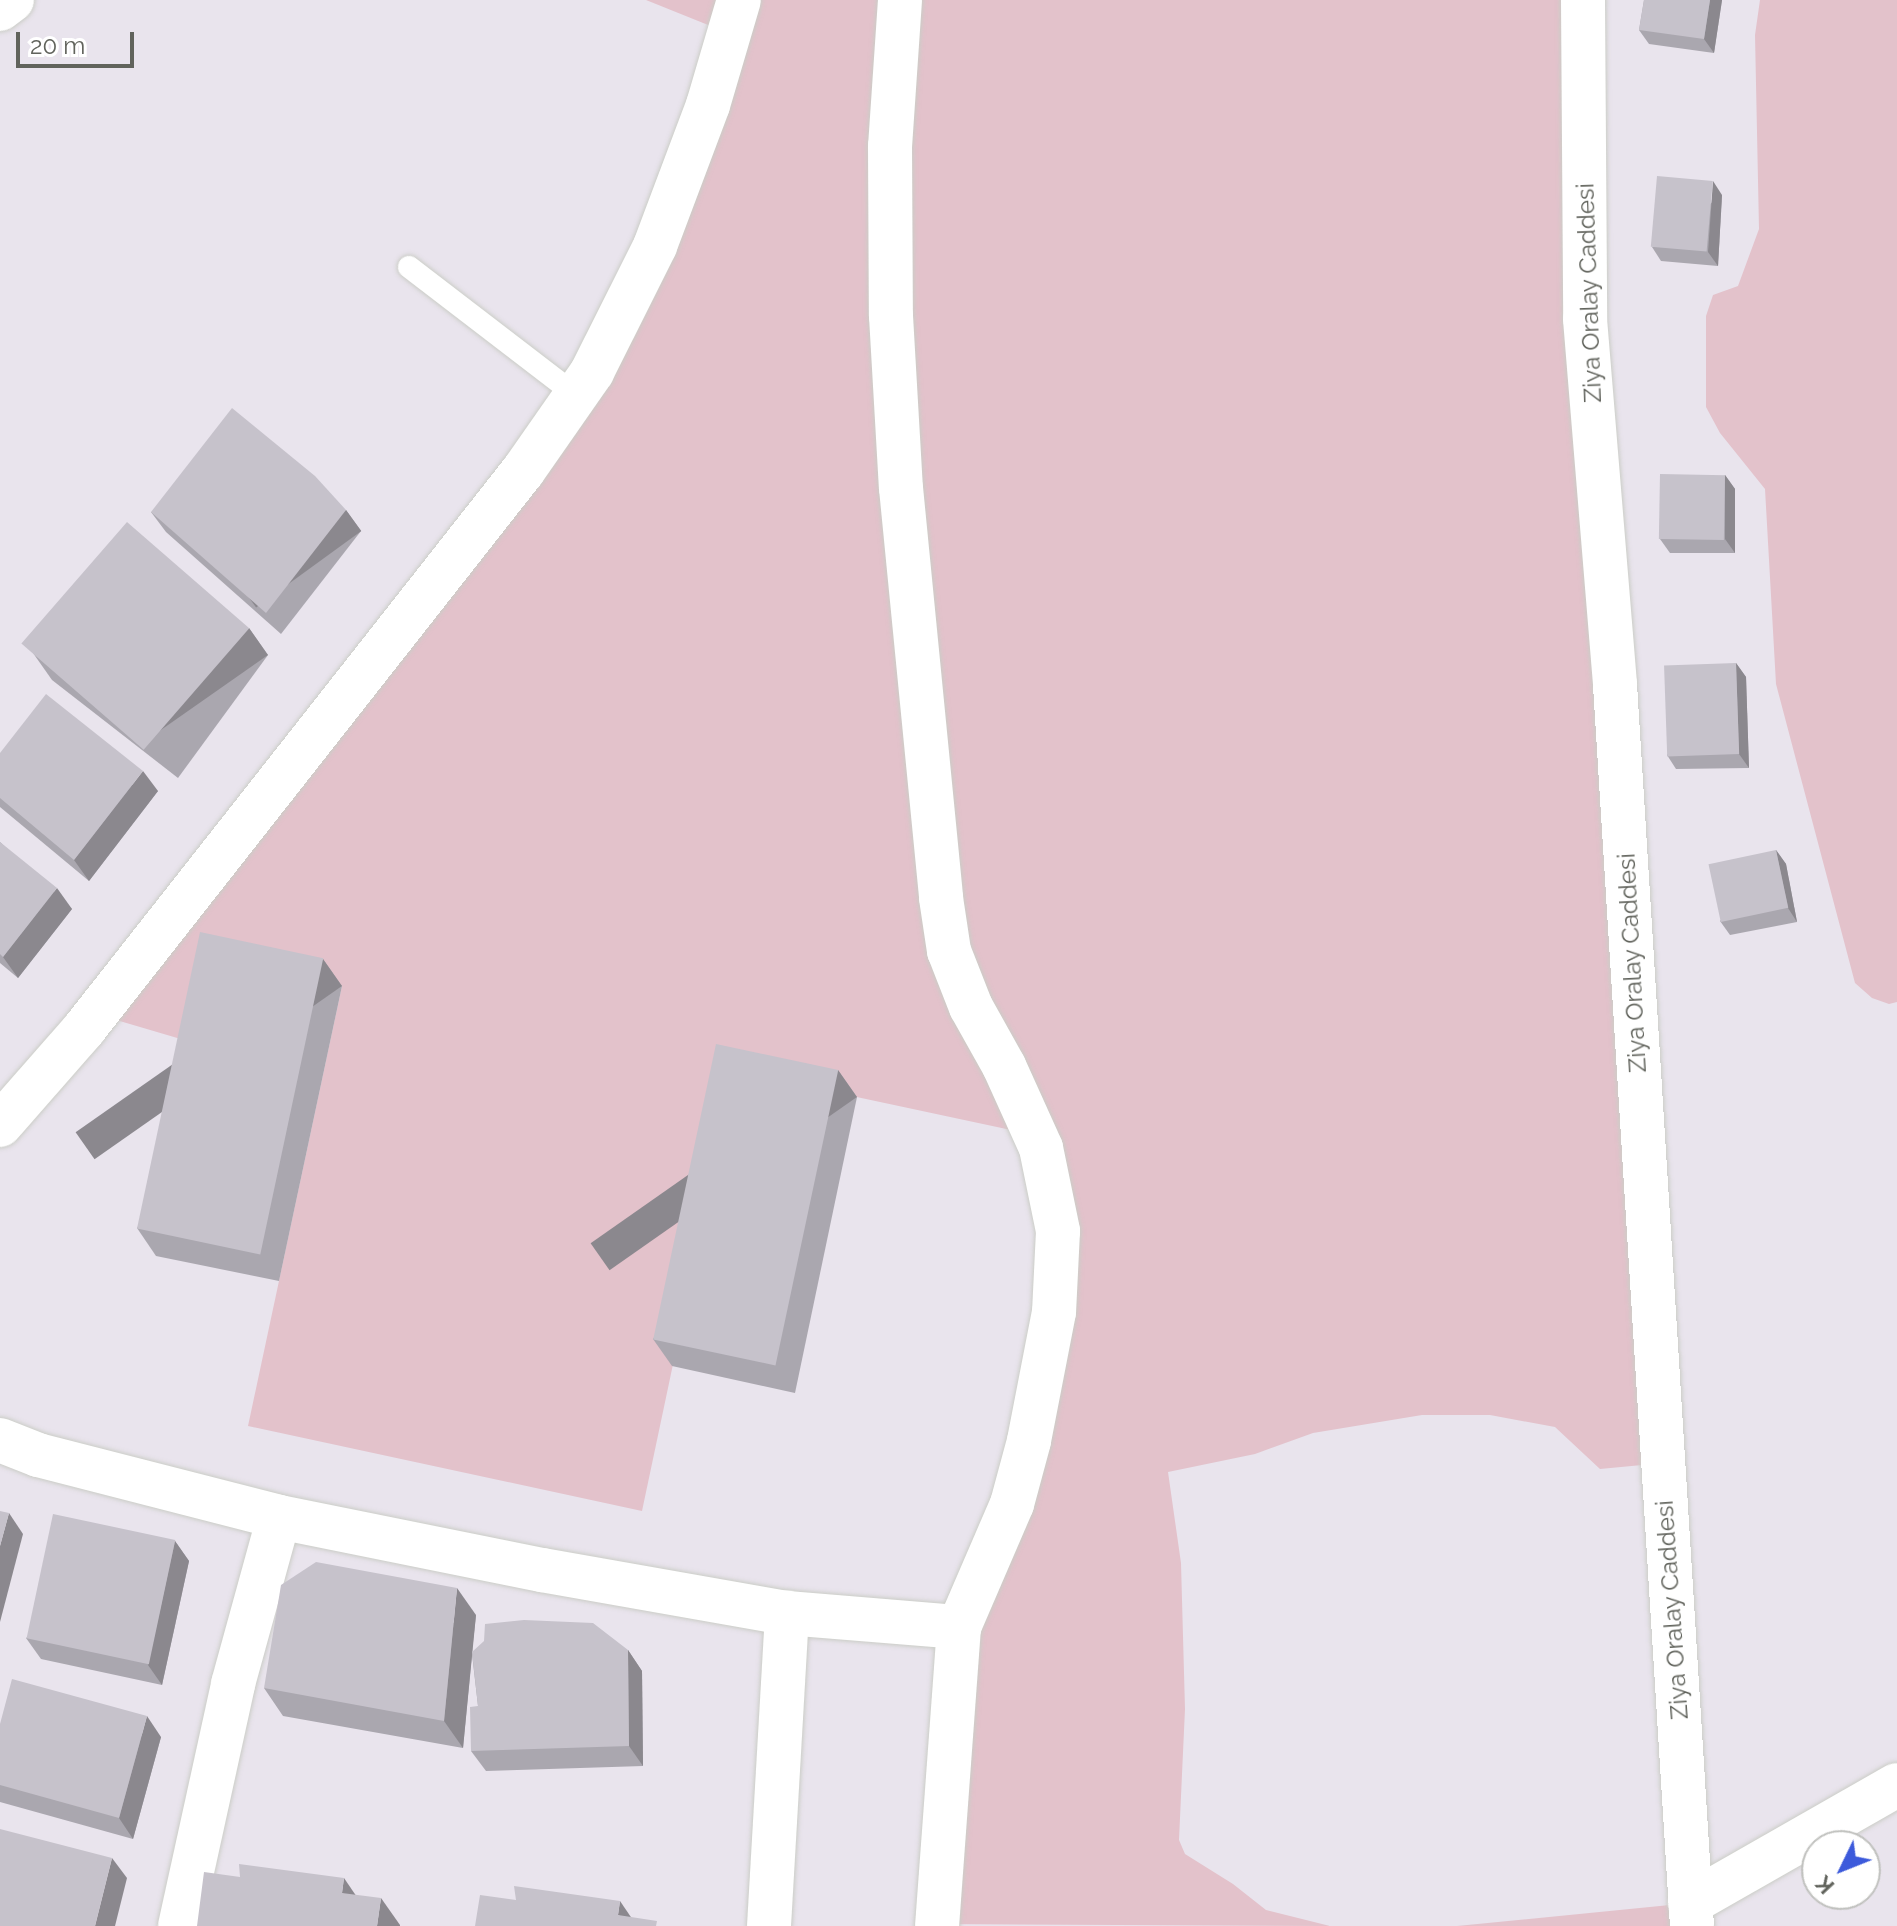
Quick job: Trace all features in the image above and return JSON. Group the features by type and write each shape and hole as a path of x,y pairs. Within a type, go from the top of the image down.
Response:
{"street":[{"path":"0,9 12,0"},
{"path":"0,1125 84,1029 523,471 592,372 655,246 708,105 739,0"},
{"path":"900,0 890,146 891,316 901,488 941,898 949,951 965,993 1041,1148 1058,1231 1054,1312 1029,1441 1012,1504 959,1627 937,1926"},
{"name":"Ziya Oralay Caddesi","path":"1583,0 1585,319 1615,685 1691,1914"},
{"path":"0,1440 38,1455 279,1517 542,1570 787,1613 959,1627"},
{"path":"180,1926 233,1684 279,1517"},
{"path":"769,1926 787,1613"},
{"path":"1691,1914 1897,1785"}],"lane":[{"path":"409,267 576,395"}],"shaded area":[{"path":"646,0 1583,0 1663,1463 1600,1469 1555,1427 1490,1415 1422,1415 1313,1433 1255,1454 1168,1472 1181,1563 1185,1709 1179,1840 1185,1854 1233,1884 1266,1910 1330,1926 937,1924 959,1627 1054,1312 1034,1135 735,1071 642,1511 248,1426 342,986 201,1045 96,1014 592,372 728,33"},
{"path":"1760,0 1897,0 1897,1002 1889,1004 1872,998 1855,983 1776,684 1765,489 1720,433 1706,407 1706,316 1713,295 1738,286 1759,229 1755,35"},
{"path":"1690,1903 1692,1926 1457,1926"}],"building":[{"path":"1644,0 1710,0 1704,39 1639,30"},
{"path":"1657,176 1713,181 1707,252 1651,247"},
{"path":"232,408 315,476 346,510 266,613 151,512"},
{"path":"1660,474 1725,475 1724,540 1659,539"},
{"path":"127,522 249,628 144,750 21,644"},
{"path":"1736,663 1739,754 1667,756 1664,666"},
{"path":"46,694 143,771 74,860 0,798 0,753"},
{"path":"0,842 57,888 3,957 0,954"},
{"path":"1776,850 1788,908 1721,922 1709,864"},
{"path":"200,932 323,958 260,1255 137,1228"},
{"path":"716,1044 838,1070 775,1365 653,1339"},
{"path":"0,1511 9,1513 0,1546"},
{"path":"53,1514 175,1540 149,1664 27,1638"},
{"path":"316,1562 457,1588 444,1721 264,1688 281,1585"},
{"path":"524,1620 593,1623 628,1650 629,1746 471,1751 470,1707 478,1706 472,1652 484,1641 485,1624"},
{"path":"12,1679 147,1716 119,1818 0,1785 0,1724"},
{"path":"0,1829 112,1858 95,1926 0,1926"},
{"path":"239,1864 344,1878 342,1893 381,1898 377,1926 197,1926 204,1872 240,1877"},
{"path":"514,1886 620,1901 618,1915 657,1921 656,1926 475,1926 480,1895 516,1900"}]}
